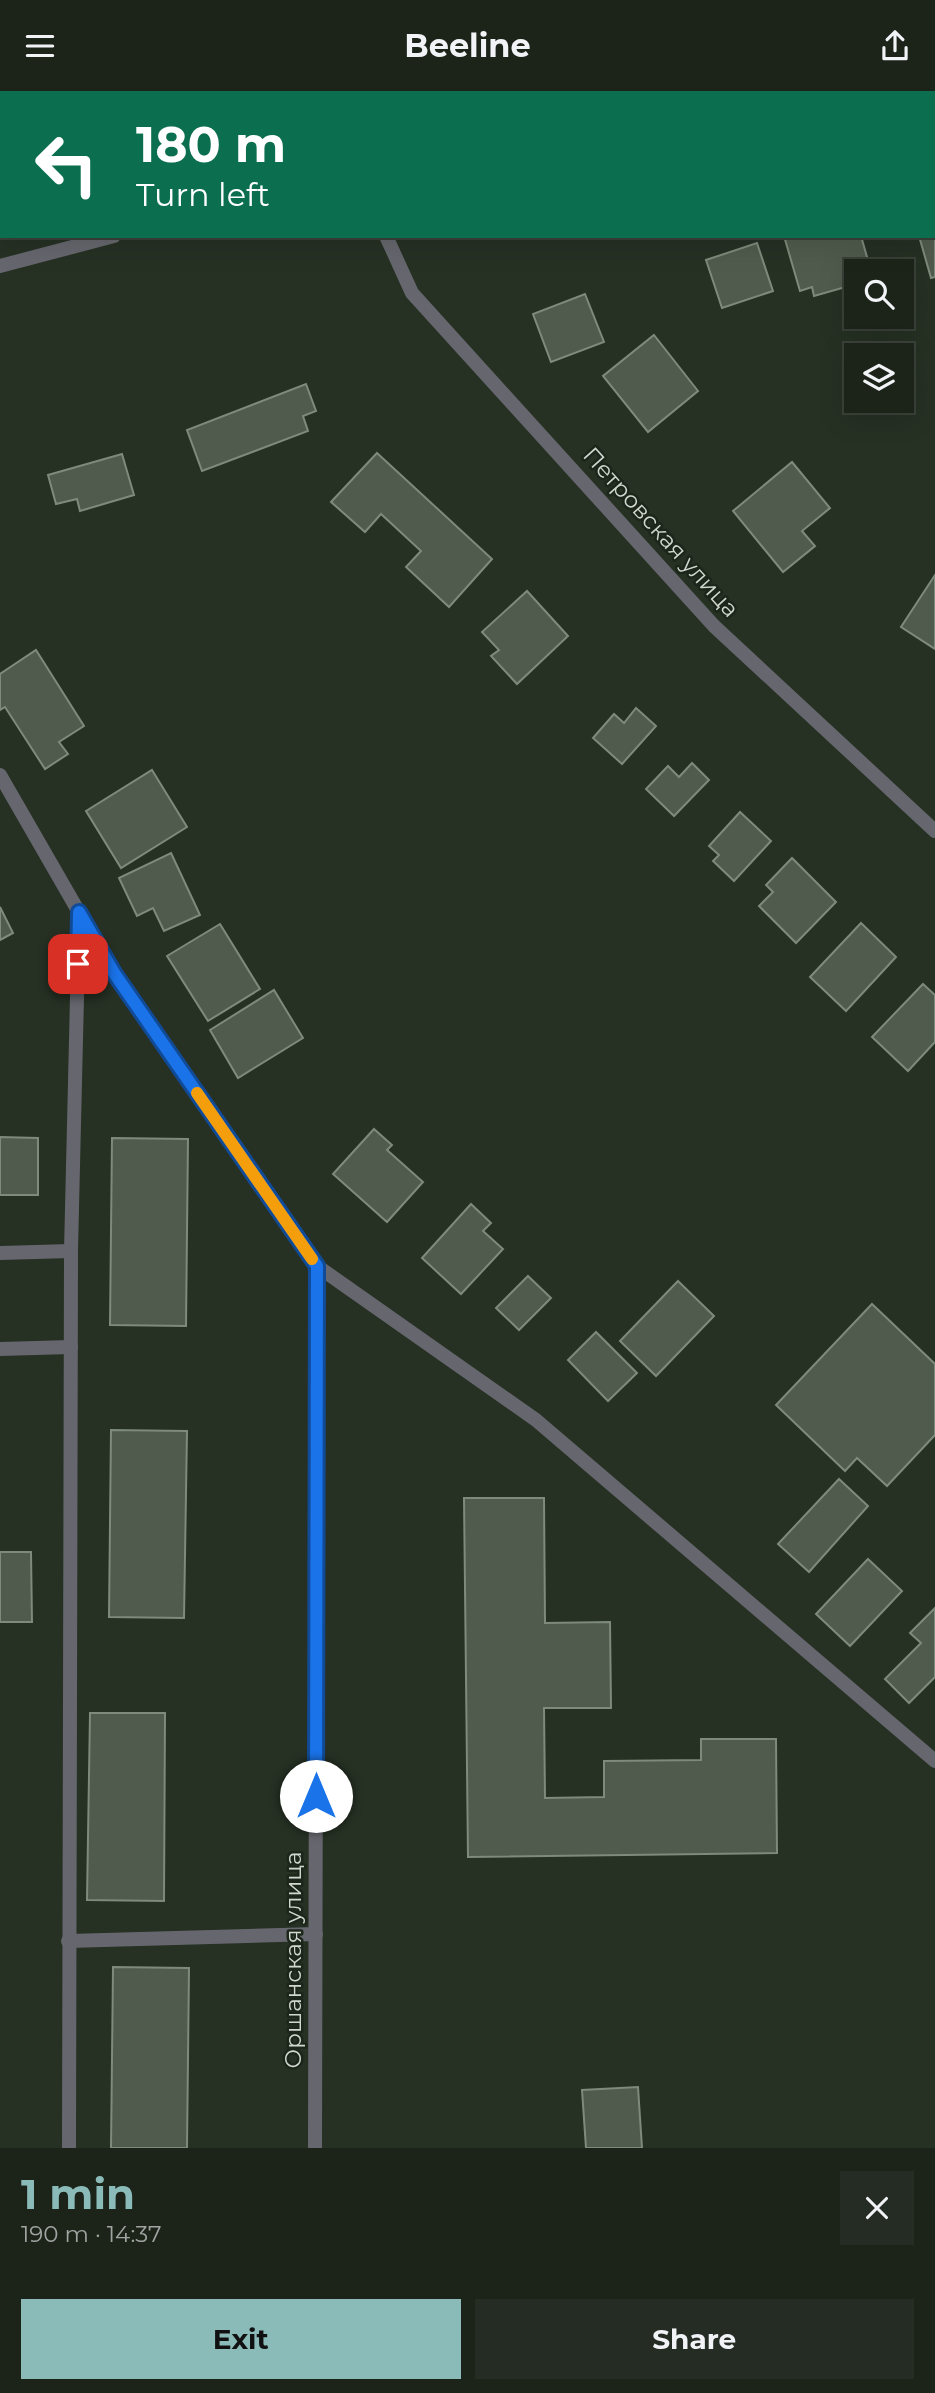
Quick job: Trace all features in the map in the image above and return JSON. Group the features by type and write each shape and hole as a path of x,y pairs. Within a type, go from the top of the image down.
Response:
{"street":[{"path":"0,266 106,238"},
{"name":"Петровская улица","path":"387,238 412,293 715,627 935,831"},
{"path":"0,775 114,973 317,1266 536,1420 935,1761"},
{"path":"69,2148 71,1251 79,912"},
{"path":"0,1253 71,1251"},
{"name":"Оршанская улица","path":"315,2148 317,1266"},
{"path":"0,1349 71,1347"},
{"path":"68,1941 316,1934"}],"building":[{"path":"785,238 862,238 868,259 844,259 844,287 814,296 812,287 800,291"},
{"path":"920,238 935,238 935,277 931,278"},
{"path":"757,243 773,291 722,308 706,260"},
{"path":"585,294 604,342 551,362 533,314"},
{"path":"654,335 698,391 648,432 603,376"},
{"path":"306,384 316,411 303,416 308,431 202,471 187,430"},
{"path":"377,453 492,559 449,607 406,567 421,551 381,514 365,532 331,502"},
{"path":"122,454 134,495 80,511 77,499 56,504 48,475"},
{"path":"792,462 830,508 802,531 815,546 783,572 733,511"},
{"path":"935,575 935,649 901,627"},
{"path":"527,591 568,636 517,684 491,656 499,650 482,632"},
{"path":"36,650 84,726 59,742 68,754 45,769 5,707 0,710 0,674"},
{"path":"636,708 656,726 622,764 593,738 614,714 624,723"},
{"path":"692,763 709,780 674,816 646,789 668,766 679,777"},
{"path":"152,770 187,827 121,868 86,811"},
{"path":"740,812 771,841 734,881 713,861 719,855 709,846"},
{"path":"171,853 200,915 164,931 153,908 137,916 119,878"},
{"path":"792,858 836,902 796,943 759,906 773,892 766,885"},
{"path":"0,907 13,933 0,940"},
{"path":"861,923 896,957 846,1011 810,977"},
{"path":"220,924 260,989 208,1021 167,956"},
{"path":"923,984 935,995 935,1042 908,1071 872,1037"},
{"path":"274,990 303,1038 238,1078 210,1030"},
{"path":"374,1129 392,1145 387,1150 423,1182 387,1222 333,1174"},
{"path":"0,1137 38,1138 38,1195 0,1195"},
{"path":"112,1138 188,1139 186,1326 110,1325"},
{"path":"471,1204 491,1223 483,1231 503,1249 461,1294 422,1258"},
{"path":"528,1276 551,1298 519,1330 496,1308"},
{"path":"678,1281 714,1316 656,1376 620,1341"},
{"path":"872,1304 935,1364 935,1435 887,1486 857,1458 845,1471 776,1405"},
{"path":"596,1332 637,1373 608,1401 568,1360"},
{"path":"111,1430 187,1431 184,1618 109,1617"},
{"path":"839,1479 868,1506 809,1572 778,1544"},
{"path":"464,1498 544,1498 545,1623 610,1622 611,1708 544,1708 545,1798 604,1797 604,1761 701,1760 701,1739 776,1739 777,1853 468,1857"},
{"path":"0,1552 31,1552 32,1622 0,1622"},
{"path":"868,1559 902,1591 850,1646 816,1614"},
{"path":"935,1608 935,1677 909,1703 885,1679 921,1643 910,1633"},
{"path":"90,1713 165,1713 164,1901 87,1900"},
{"path":"113,1967 189,1968 187,2148 111,2148"},
{"path":"638,2087 642,2148 586,2148 582,2090"}],"slow traffic":[{"path":"197,1093 312,1259"}],"route":[{"path":"78,964 79,912 114,973 317,1266 316,1796"}]}
